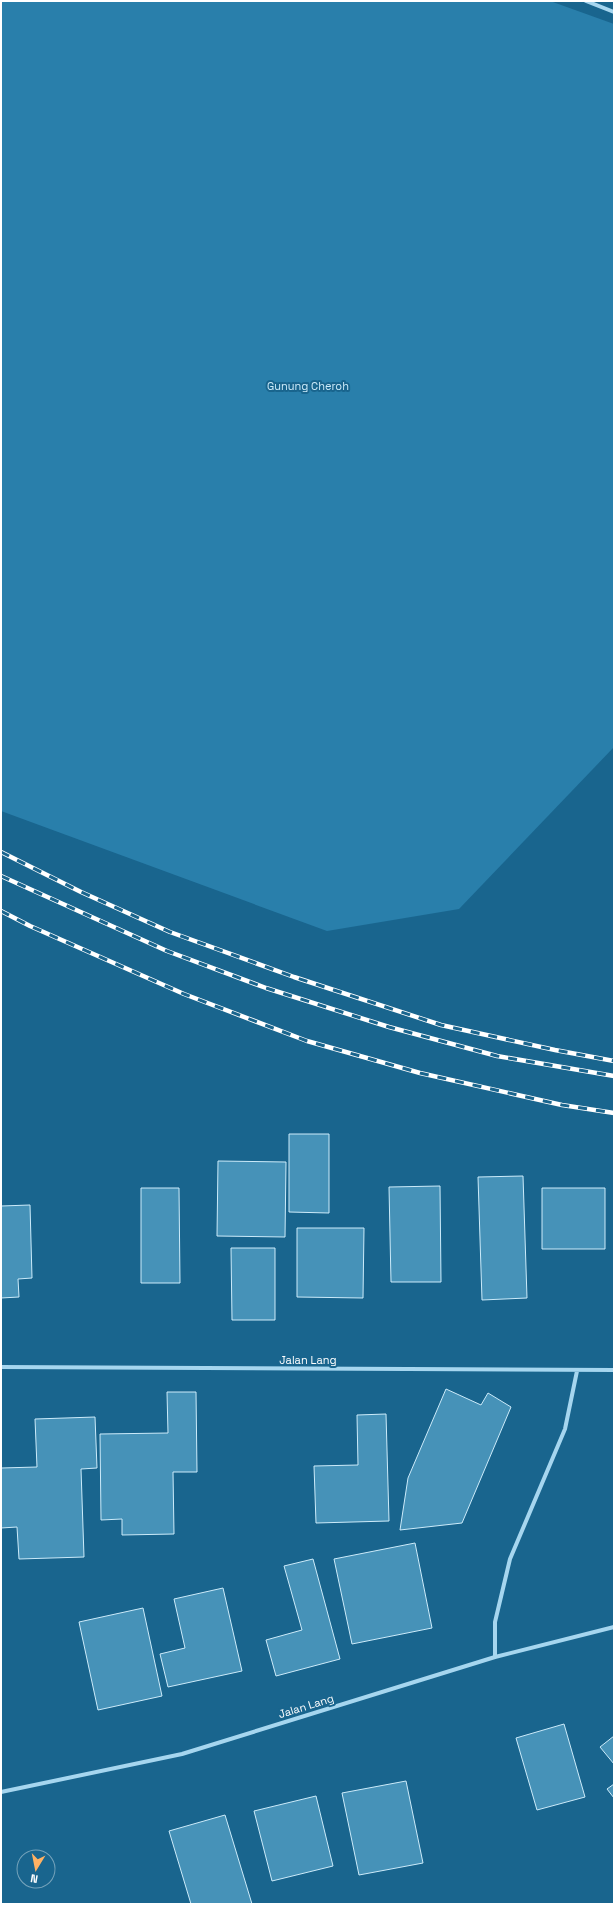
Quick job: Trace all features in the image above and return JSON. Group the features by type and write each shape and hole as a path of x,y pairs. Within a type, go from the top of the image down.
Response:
{"street":[{"path":"586,1 614,12"},
{"name":"Jalan Lang","path":"1,1367 614,1370"},
{"path":"495,1658 495,1622 510,1559 565,1429 578,1371"},
{"name":"Jalan Lang","path":"1,1792 182,1754 495,1658 614,1627"}],"green space":[{"name":"Gunung Cheroh","path":"1,1 550,1 614,24 614,747 459,909 327,931 1,811"}],"building":[{"path":"289,1134 329,1134 329,1213 289,1212"},
{"path":"218,1161 286,1162 285,1237 217,1236"},
{"path":"523,1176 527,1298 482,1300 478,1177"},
{"path":"440,1186 441,1282 391,1282 389,1187"},
{"path":"141,1188 179,1188 180,1283 141,1283"},
{"path":"542,1188 605,1188 605,1249 542,1249"},
{"path":"30,1205 32,1278 18,1279 19,1297 1,1298 1,1206"},
{"path":"297,1228 364,1228 363,1298 297,1297"},
{"path":"231,1248 275,1248 275,1320 232,1320"},
{"path":"446,1389 481,1405 488,1393 511,1407 462,1523 400,1530 408,1478"},
{"path":"167,1392 196,1392 197,1472 173,1472 174,1534 122,1535 122,1519 101,1520 100,1434 168,1433"},
{"path":"386,1414 389,1521 316,1523 314,1466 358,1465 357,1415"},
{"path":"95,1417 97,1468 81,1469 84,1557 19,1559 17,1527 1,1528 1,1468 37,1467 35,1419"},
{"path":"415,1543 432,1628 352,1644 334,1559"},
{"path":"313,1559 340,1659 276,1676 266,1640 302,1630 284,1566"},
{"path":"223,1588 242,1671 168,1687 160,1654 185,1648 174,1599"},
{"path":"143,1608 162,1696 98,1710 79,1622"},
{"path":"564,1724 585,1797 537,1810 516,1738"},
{"path":"614,1736 614,1764 600,1747"},
{"path":"406,1781 423,1863 359,1875 342,1793"},
{"path":"614,1784 614,1798 607,1789"},
{"path":"316,1796 333,1866 272,1881 254,1811"},
{"path":"225,1815 252,1904 191,1904 169,1831"}],"railway":[{"path":"1,852 81,892 170,932 294,977 441,1025 555,1050 614,1061"},
{"path":"1,876 167,951 266,988 389,1027 497,1056 614,1076"},
{"path":"1,911 30,926 184,994 307,1041 420,1073 562,1105 614,1113"}]}
